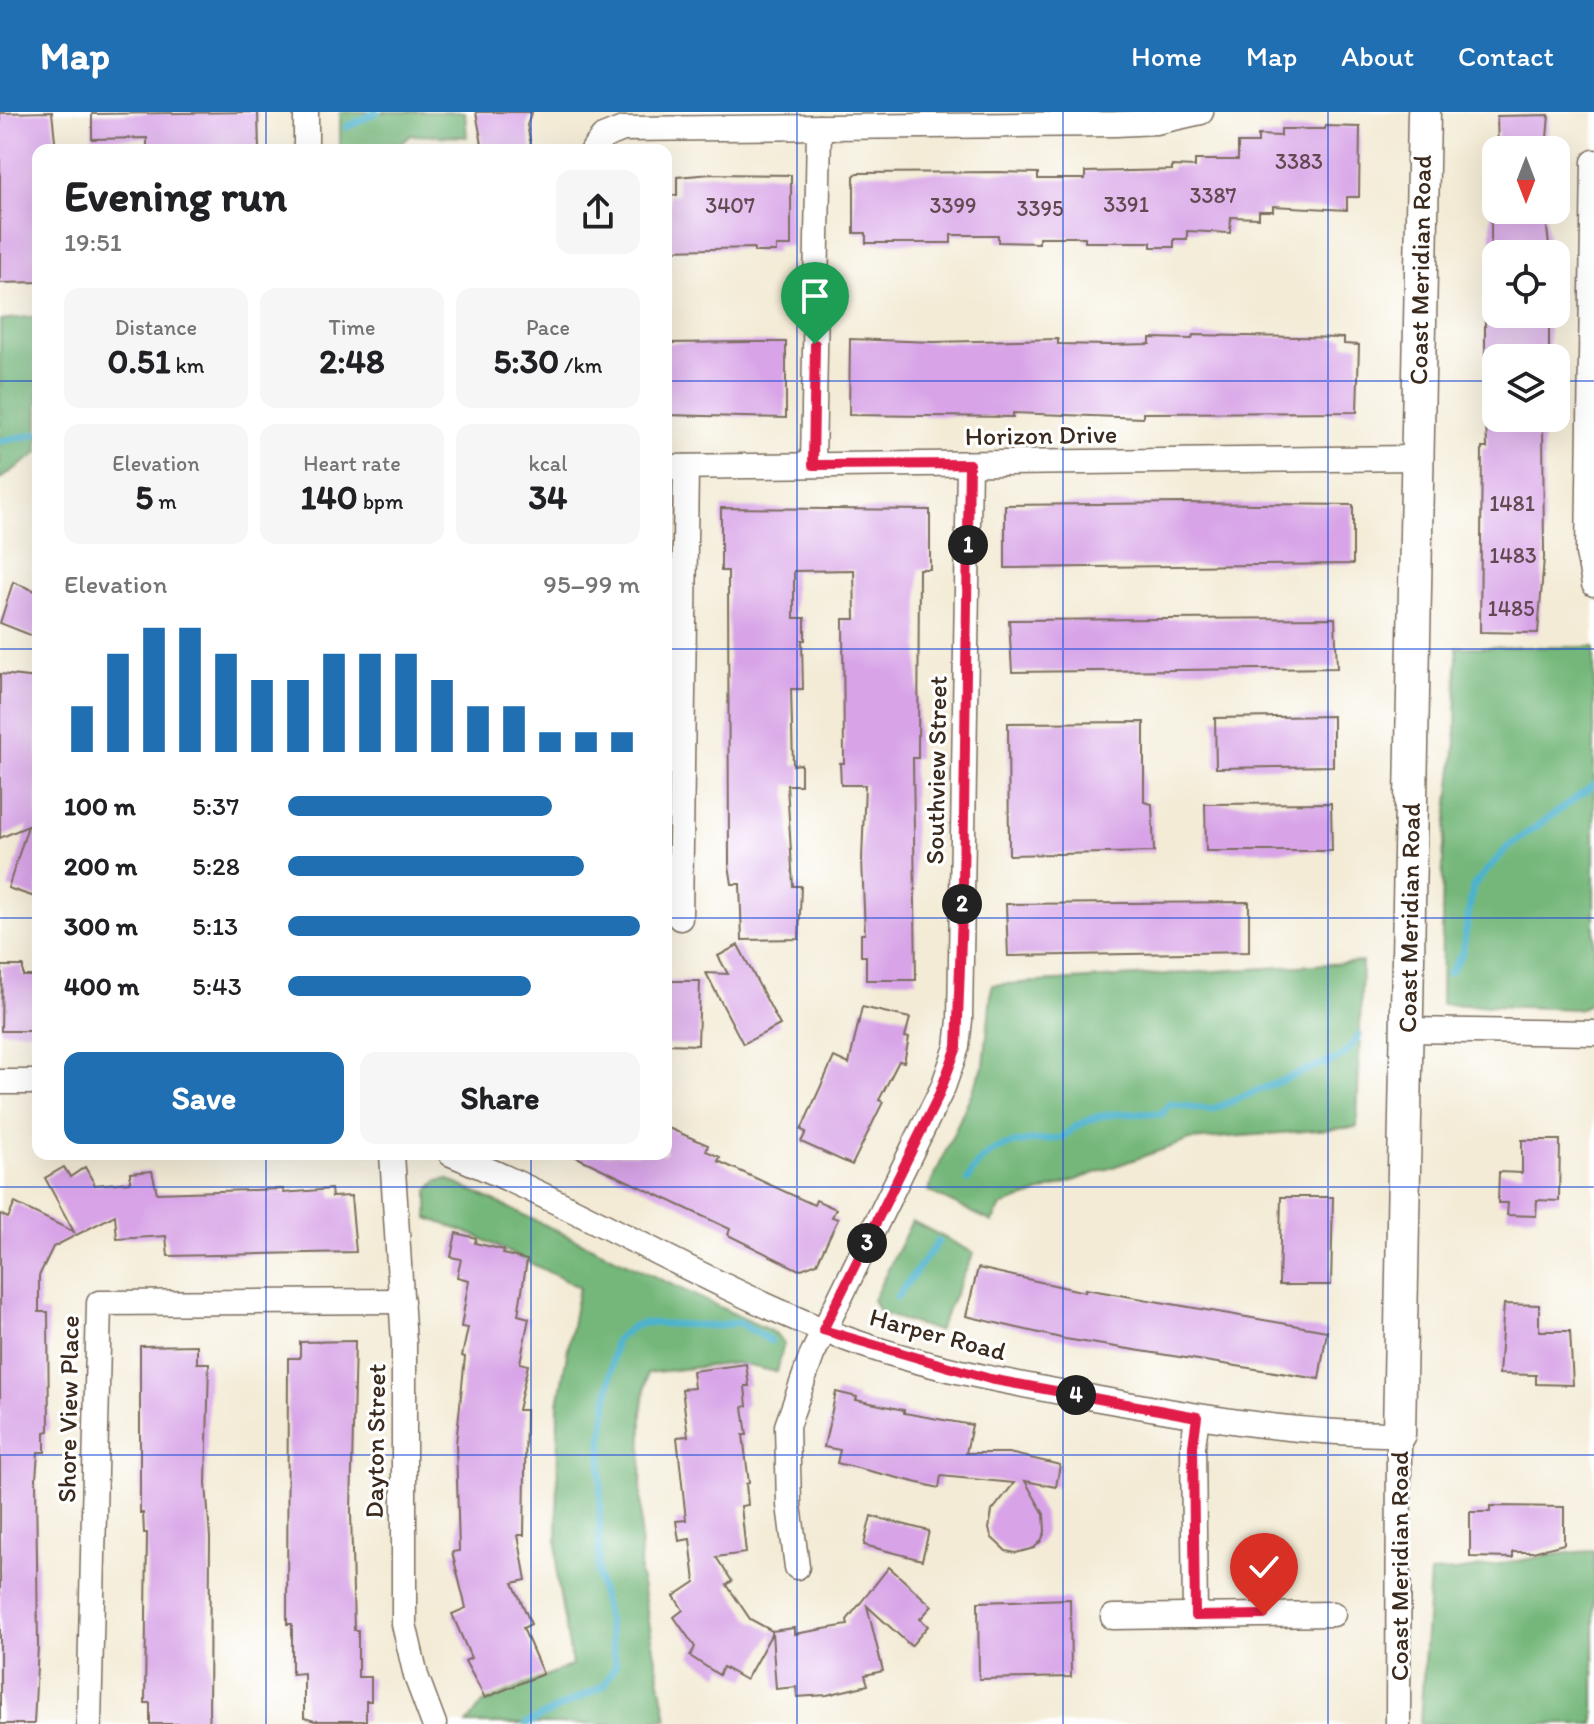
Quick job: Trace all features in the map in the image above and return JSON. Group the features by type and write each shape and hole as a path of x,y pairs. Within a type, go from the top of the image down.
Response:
{"main road":[{"name":"Coast Meridian Road","path":"1399,1434 1424,112"}],"street":[{"path":"306,112 306,144"},
{"path":"598,144 603,137 623,129 1138,123 1201,112"},
{"path":"813,465 819,127"},
{"path":"1594,162 1588,553 1594,584"},
{"name":"Horizon Drive","path":"676,467 1416,458"},
{"name":"Southview Street","path":"797,1567 789,1505 787,1426 823,1330 938,1097 957,1047 963,885 969,464"},
{"path":"676,467 680,918"},
{"path":"1408,1030 1594,1033"},
{"path":"0,1082 32,1082"},
{"name":"Dayton Street","path":"392,1160 402,1301 404,1624 416,1676 434,1724"},
{"name":"Harper Road","path":"464,1160 823,1330 990,1379 1197,1417 1313,1433 1399,1434"},
{"name":"Shore View Place","path":"89,1724 99,1303 402,1301"},
{"path":"1195,1616 1193,1446 1197,1417"},
{"name":"Coast Meridian Road","path":"1398,1724 1399,1434"},
{"path":"1113,1617 1333,1614"}],"green space":[{"path":"340,112 465,112 467,137 411,135 399,144 340,144"},
{"path":"32,317 32,457 0,479 0,320"},
{"path":"1457,647 1594,647 1594,1002 1579,1009 1441,1004 1443,855 1456,742"},
{"path":"1362,962 1357,1127 1190,1140 1001,1206 992,1222 928,1191 984,1065 992,985"},
{"path":"447,1179 775,1333 784,1343 777,1372 736,1363 647,1373 642,1413 640,1574 667,1719 623,1724 467,1724 483,1703 572,1665 557,1579 558,1404 579,1287 476,1236 428,1218 428,1191 437,1181"},
{"path":"912,1221 974,1253 938,1331 880,1313 873,1300"},
{"path":"1594,1551 1594,1724 1420,1724 1430,1573"}],"building":[{"path":"52,112 55,144 32,144 32,282 0,283 0,113"},
{"path":"258,112 259,144 147,144 147,138 92,139 92,114"},
{"path":"476,112 532,112 527,125 531,144 482,144"},
{"path":"1549,115 1547,136 1498,136 1497,116"},
{"path":"1325,126 1360,127 1359,197 1347,197 1347,210 1273,206 1273,211 1259,211 1259,218 1231,217 1230,233 1187,231 1187,239 1174,239 1174,247 1151,247 1151,242 1085,242 1085,237 1039,237 1039,243 998,242 998,235 951,235 951,243 866,243 866,233 854,233 854,176 857,173 1038,173 1038,179 1085,179 1085,172 1172,170 1172,166 1195,167 1195,160 1238,160 1238,143 1258,143 1258,135 1281,136 1281,129 1325,129"},
{"path":"711,174 791,175 791,246 776,246 776,252 754,252 754,248 672,250 672,195 677,195 677,177"},
{"path":"1491,224 1547,224 1548,240 1491,240"},
{"path":"1485,328 1549,328 1549,344 1485,344"},
{"path":"1193,335 1344,338 1344,344 1359,345 1357,412 1143,413 1143,418 1013,413 1013,417 849,415 850,339 934,342 1058,339 1058,344 1108,345 1150,344 1150,338 1192,339"},
{"path":"786,342 786,418 672,415 672,343"},
{"path":"1486,432 1543,432 1544,558 1538,633 1480,632 1482,448 1487,448"},
{"path":"1005,505 1353,505 1353,564 1005,568"},
{"path":"721,508 930,510 930,569 919,569 918,758 913,758 916,980 866,980 866,956 861,956 861,934 865,934 862,859 865,785 841,785 840,763 844,763 843,619 855,619 854,570 794,571 794,618 805,618 803,689 791,689 793,765 801,764 801,785 787,785 793,886 801,886 799,939 742,940 740,884 732,884 729,865 728,571 721,571"},
{"path":"13,582 32,590 32,636 0,623"},
{"path":"1335,618 1337,668 1012,672 1009,620"},
{"path":"0,674 32,677 32,896 8,888 28,826 0,838"},
{"path":"1333,716 1333,766 1216,768 1215,718"},
{"path":"1144,722 1144,802 1152,804 1154,852 1009,855 1008,723"},
{"path":"1331,803 1332,851 1206,851 1205,804"},
{"path":"1249,902 1249,952 1008,956 1006,904"},
{"path":"738,945 780,1025 743,1044 706,973 728,974 718,956"},
{"path":"2,966 23,966 23,976 32,976 32,1031 1,1031"},
{"path":"672,981 700,981 698,1045 672,1044"},
{"path":"862,1007 910,1018 905,1037 909,1038 904,1062 899,1061 879,1100 883,1102 852,1165 801,1142 806,1132 801,1130 834,1057 849,1064"},
{"path":"672,1130 708,1145 706,1151 720,1157 718,1161 814,1205 816,1200 836,1209 832,1217 838,1219 817,1263 799,1270 728,1235 730,1229 583,1160 672,1160"},
{"path":"1522,1140 1560,1140 1559,1201 1537,1200 1536,1216 1507,1215 1508,1203 1498,1203 1499,1172 1522,1173"},
{"path":"64,1167 70,1177 85,1167 95,1185 130,1182 130,1173 152,1171 157,1193 283,1189 284,1193 331,1189 332,1197 351,1196 356,1252 168,1256 166,1236 117,1239 115,1215 53,1247 39,1276 39,1312 48,1312 49,1431 45,1432 45,1452 38,1452 36,1479 38,1646 34,1724 0,1724 0,1214 8,1218 15,1203 74,1232 45,1178"},
{"path":"1281,1197 1333,1197 1331,1285 1279,1285"},
{"path":"456,1233 476,1238 475,1243 504,1250 503,1254 527,1260 518,1315 529,1318 520,1363 528,1365 518,1410 526,1410 524,1535 518,1535 526,1580 513,1583 531,1624 523,1628 543,1674 485,1698 465,1661 471,1658 452,1614 466,1608 452,1552 459,1551 456,1444 465,1357 462,1356 468,1328 461,1327 469,1280 457,1277 461,1259 451,1257"},
{"path":"978,1268 1085,1292 1085,1289 1327,1331 1319,1379 1065,1339 966,1316"},
{"path":"1504,1304 1539,1305 1539,1331 1570,1331 1573,1385 1536,1384 1536,1375 1499,1374"},
{"path":"355,1341 351,1511 354,1630 358,1630 358,1677 371,1677 371,1701 366,1701 366,1721 315,1721 304,1718 304,1673 292,1674 292,1624 287,1624 288,1358 300,1358 300,1342"},
{"path":"197,1345 197,1363 209,1363 206,1483 210,1538 209,1724 150,1724 150,1703 145,1703 147,1533 144,1533 143,1513 140,1513 140,1346"},
{"path":"746,1364 749,1386 745,1386 747,1406 743,1407 747,1435 743,1435 749,1483 746,1484 748,1505 741,1506 746,1553 716,1557 732,1581 727,1585 750,1619 772,1631 794,1628 794,1634 848,1625 847,1620 889,1567 932,1606 920,1619 928,1626 911,1646 867,1606 883,1671 865,1675 868,1685 827,1695 797,1697 796,1687 776,1689 772,1633 746,1680 723,1667 719,1675 690,1656 695,1647 674,1617 683,1610 674,1596 695,1582 690,1539 679,1541 676,1521 686,1520 677,1437 688,1436 682,1389 694,1388 692,1371"},
{"path":"836,1392 857,1397 856,1400 904,1410 904,1413 972,1425 966,1453 1009,1453 1060,1465 1056,1487 1025,1481 1044,1514 1045,1532 1041,1541 1034,1548 1016,1553 1006,1551 992,1538 989,1529 992,1511 1014,1483 941,1476 939,1488 837,1463 840,1450 824,1447"},
{"path":"1490,1506 1564,1507 1564,1544 1533,1552 1513,1552 1513,1558 1470,1557 1470,1512 1490,1512"},
{"path":"871,1516 929,1531 922,1560 864,1545"},
{"path":"1070,1599 1071,1677 979,1679 978,1602"}],"waterway":[{"path":"347,127 377,112"},
{"path":"0,441 32,435"},
{"path":"1449,973 1462,954 1473,886 1508,847 1594,785"},
{"path":"968,1180 985,1157 1008,1145 1062,1138 1096,1117 1162,1114 1169,1104 1211,1110 1337,1059 1346,1053 1359,1035"},
{"path":"897,1297 938,1242"},
{"path":"526,1724 604,1686 616,1664 598,1576 602,1441 615,1341 633,1326 645,1323 718,1326 738,1322 771,1341"}],"route":[{"path":"815,344 813,465 969,464 963,885 957,1047 948,1076 823,1330 945,1369 1197,1417 1193,1446 1195,1616 1264,1615"}]}
